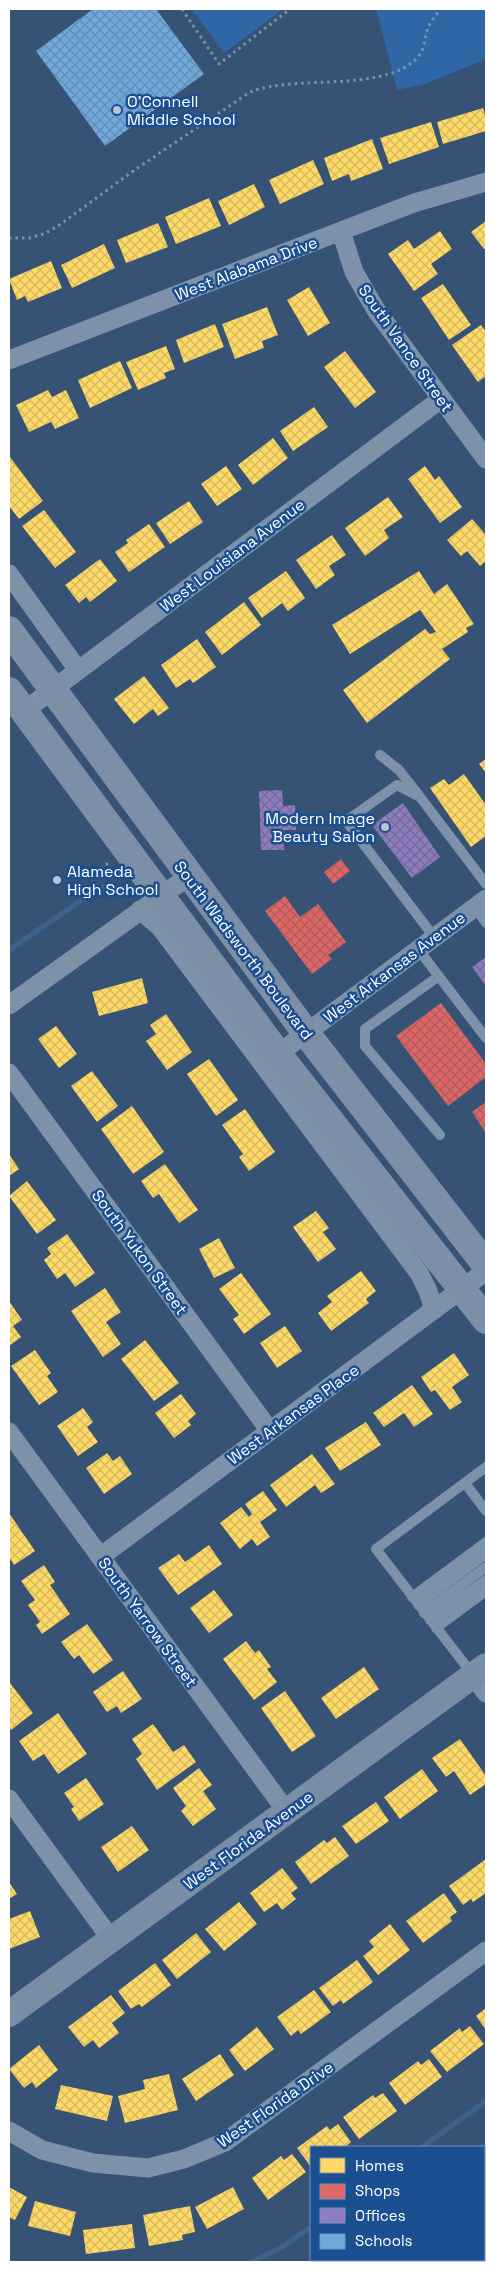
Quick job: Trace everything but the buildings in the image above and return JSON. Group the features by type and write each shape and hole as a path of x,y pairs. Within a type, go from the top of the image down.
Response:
{"main road":[{"name":"South Wadsworth Boulevard","path":"9,630 306,1033 486,1265"},
{"name":"South Wadsworth Boulevard","path":"16,701 151,903 278,1054 486,1320"}],"street":[{"name":"West Alabama Drive","path":"9,360 414,203 486,182"},
{"name":"South Vance Street","path":"340,231 354,272 376,310 486,459"},
{"name":"West Louisiana Avenue","path":"16,701 53,690 441,400"},
{"path":"9,574 78,670"},
{"path":"9,1005 189,876"},
{"name":"South Wadsworth Boulevard","path":"151,903 160,927 419,1273 428,1290 434,1310"},
{"name":"West Arkansas Avenue","path":"278,1054 481,903"},
{"name":"South Yukon Street","path":"9,1073 270,1431"},
{"name":"West Arkansas Place","path":"100,1556 486,1271"},
{"name":"South Yarrow Street","path":"9,1432 287,1812"},
{"name":"West Florida Avenue","path":"9,2014 287,1812 482,1678"},
{"path":"9,1798 111,1939"},
{"name":"West Florida Drive","path":"9,2131 42,2150 93,2163 148,2168 184,2159 225,2142 486,1951"}],"lane":[{"path":"380,755 399,770 486,884"},
{"path":"420,797 397,785 346,821 434,937"},
{"path":"481,903 486,923"},
{"path":"418,949 486,1038"},
{"path":"438,976 365,1029 365,1046 440,1135"},
{"path":"482,1678 424,1613 376,1549 486,1467"},
{"path":"465,1483 486,1511"},
{"path":"424,1613 486,1542"},
{"path":"424,1613 486,1554"},
{"path":"424,1613 486,1567"},
{"path":"424,1613 486,1580"},
{"path":"424,1613 486,1591"}],"path":[{"path":"182,9 219,64 290,9"},
{"path":"9,238 29,238 44,234 58,226 150,159 250,92 264,86 362,79 394,73 418,58 424,46 428,29 440,9"}],"shaded area":[{"path":"376,9 486,9 486,59 425,84 397,90"},
{"path":"192,10 282,10 224,53"}],"waterway":[{"path":"9,950 92,893 106,886"},
{"path":"423,2146 486,2101"},
{"path":"251,2262 279,2249 310,2228"}],"place":[{"name":"O'Connell Middle School","path":"117,110"},
{"name":"Modern Image Beauty Salon","path":"385,827"},
{"name":"Alameda High School","path":"57,880"}]}
